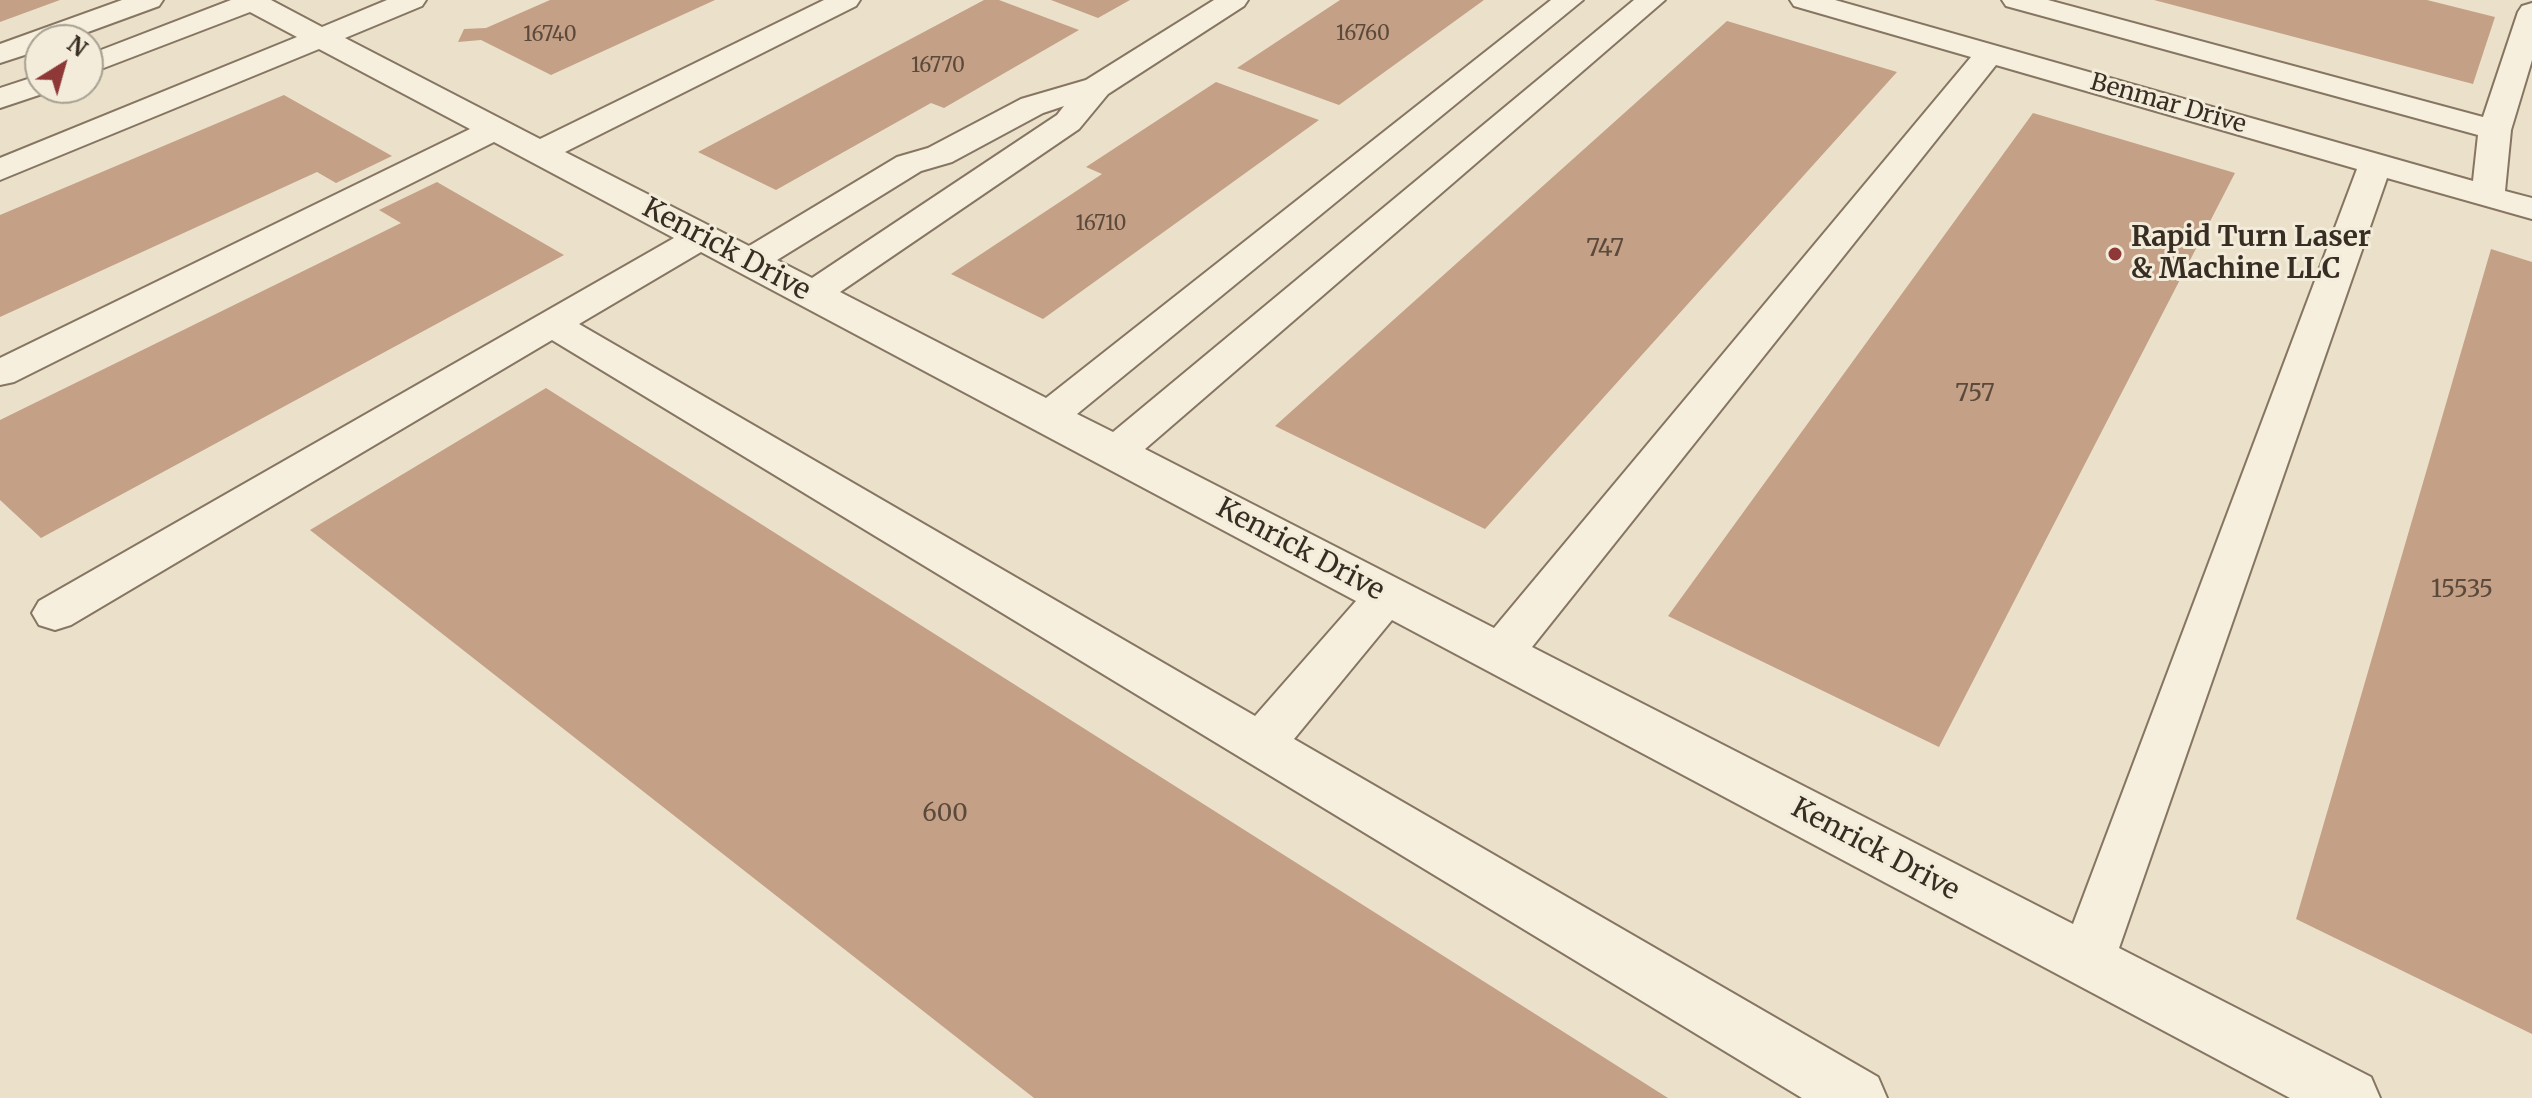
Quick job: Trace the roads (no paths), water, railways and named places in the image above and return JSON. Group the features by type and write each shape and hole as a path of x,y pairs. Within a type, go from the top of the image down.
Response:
{"street":[{"path":"0,54 149,0"},
{"path":"0,170 412,0"},
{"path":"539,152 846,0"},
{"path":"748,262 909,164 940,155 1032,106 1097,87 1234,0"},
{"path":"1046,418 1569,0"},
{"path":"1114,453 1651,0"},
{"name":"Benmar Drive","path":"1804,0 2532,209"},
{"path":"2016,0 2495,130"},
{"path":"104,59 254,1"},
{"name":"Kenrick Drive","path":"254,1 494,130 2350,1098"},
{"path":"2488,196 2495,130 2532,12"},
{"path":"1500,653 1990,53"},
{"path":"812,295 1068,122 1097,87"},
{"path":"0,99 24,90"},
{"path":"0,373 494,130"},
{"path":"2087,961 2375,164"},
{"path":"55,613 701,237"},
{"path":"553,325 1857,1098"},
{"path":"1260,744 1387,595"}],"place":[{"name":"Rapid Turn Laser & Machine LLC","path":"2115,254"}]}
